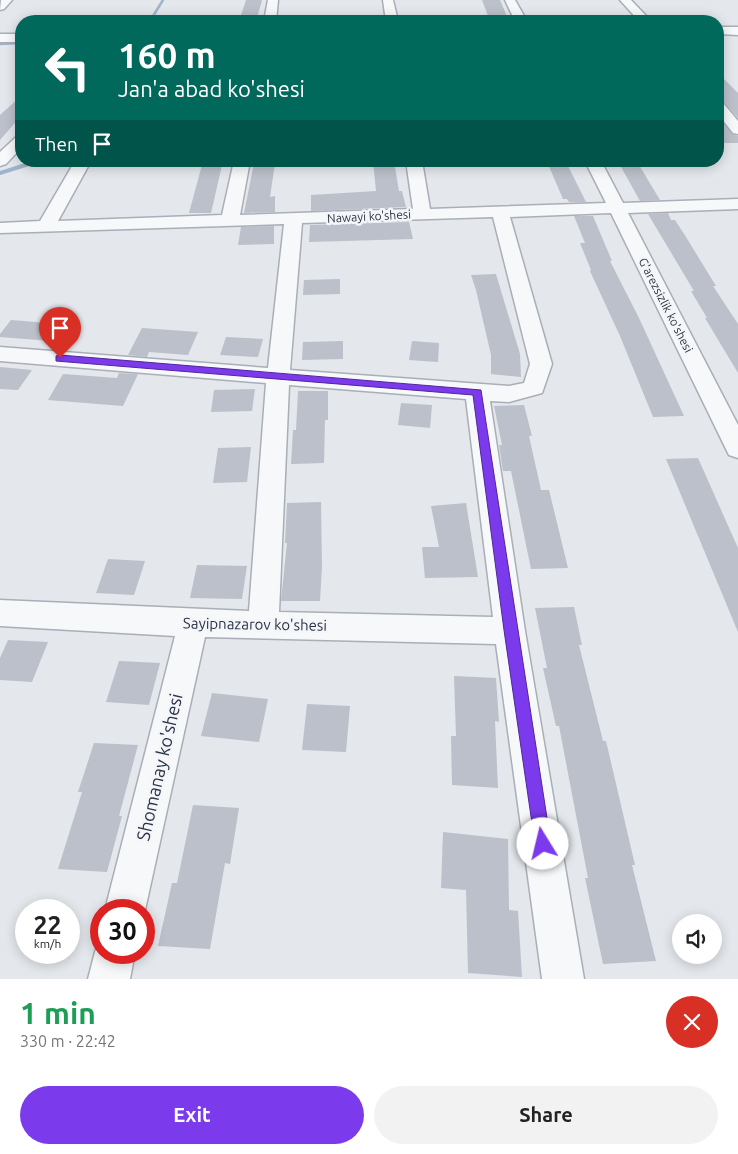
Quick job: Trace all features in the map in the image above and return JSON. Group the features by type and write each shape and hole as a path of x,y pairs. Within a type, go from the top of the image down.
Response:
{"street":[{"path":"0,7 7,0"},
{"path":"271,15 273,0"},
{"path":"388,0 391,15"},
{"path":"510,0 518,15"},
{"path":"625,0 639,15"},
{"path":"724,31 738,31"},
{"path":"0,38 15,38"},
{"path":"724,113 738,130"},
{"path":"0,161 15,146"},
{"path":"46,227 80,167"},
{"path":"230,222 241,167"},
{"path":"415,167 422,214"},
{"name":"G'arezsizlik ko'shesi","path":"596,167 738,449"},
{"name":"Nawayi ko'shesi","path":"0,228 293,220 500,211 738,204"},
{"path":"0,354 477,392 509,394 534,388 541,364 500,211"},
{"path":"263,624 278,376 293,220"},
{"path":"477,392 510,630 564,979"},
{"name":"Sayipnazarov ko'shesi","path":"0,613 193,624 510,630"},
{"name":"Shomanay ko'shesi","path":"128,899 193,624"},
{"path":"109,979 112,964"}],"building":[{"path":"246,0 262,0 258,15 241,15"},
{"path":"482,0 500,0 506,15 488,15"},
{"path":"724,79 738,93 738,118 724,102"},
{"path":"15,101 15,123 0,140 0,115"},
{"path":"724,124 732,134 738,136 738,143 724,143"},
{"path":"201,167 222,167 211,213 189,213"},
{"path":"253,167 274,167 270,197 275,196 275,212 244,213"},
{"path":"374,167 395,167 399,191 402,191 406,207 311,211 311,195 376,191"},
{"path":"549,167 568,167 586,202 569,202 567,199 563,199"},
{"path":"621,167 640,167 660,200 640,201"},
{"path":"668,213 671,220 675,220 686,237 716,286 713,286 738,324 738,373 705,318 707,318 691,291 694,291 648,214"},
{"path":"574,216 593,216 612,261 610,261 639,318 684,416 653,417 620,336 590,271 580,243 585,243"},
{"path":"409,222 413,239 309,242 310,225"},
{"path":"274,226 274,244 238,245 241,227"},
{"path":"496,274 520,354 521,377 491,374 491,355 471,275"},
{"path":"340,279 340,294 303,295 304,280"},
{"path":"11,320 62,324 51,341 0,337 0,334"},
{"path":"142,328 198,332 188,355 149,352 147,357 128,355"},
{"path":"226,337 263,339 258,357 220,355"},
{"path":"343,341 343,359 302,360 303,342"},
{"path":"412,341 439,343 438,362 409,360"},
{"path":"0,367 32,370 18,390 0,389"},
{"path":"119,373 138,374 123,406 48,400 63,374 117,378"},
{"path":"255,389 252,411 211,412 214,390"},
{"path":"298,391 328,391 328,420 325,420 324,463 291,464 293,430 296,430"},
{"path":"401,403 432,405 430,428 398,425"},
{"path":"524,405 532,436 529,436 541,490 549,490 568,568 531,569 511,471 503,471 499,445 502,445 494,406"},
{"path":"251,447 247,482 213,483 218,448"},
{"path":"698,458 738,548 738,632 666,459"},
{"path":"321,502 322,567 320,601 281,601 287,543 285,543 287,503"},
{"path":"466,503 478,577 425,578 422,547 439,547 431,506"},
{"path":"108,559 145,561 134,595 96,593"},
{"path":"197,565 247,566 242,599 190,598"},
{"path":"574,607 582,645 579,645 603,741 606,741 635,865 632,865 656,961 603,964 585,878 588,878 559,726 556,726 543,668 547,668 535,608"},
{"path":"8,640 48,642 32,682 0,680 0,658"},
{"path":"119,661 160,663 149,705 106,702"},
{"path":"454,676 496,678 499,722 495,721 498,788 452,785 451,736 456,736"},
{"path":"212,693 268,699 259,742 201,736"},
{"path":"307,704 350,706 346,752 302,750"},
{"path":"94,743 138,745 119,816 122,816 107,872 58,869 82,792 78,792"},
{"path":"193,805 239,808 230,864 225,863 210,949 158,946 172,883 177,883"},
{"path":"443,832 508,839 509,910 518,911 522,977 468,973 466,890 441,888"}],"waterway":[{"path":"154,15 163,0"},
{"path":"0,44 15,43"},
{"path":"0,173 19,167"}],"route":[{"path":"60,358 477,392 510,630 543,844"}]}
